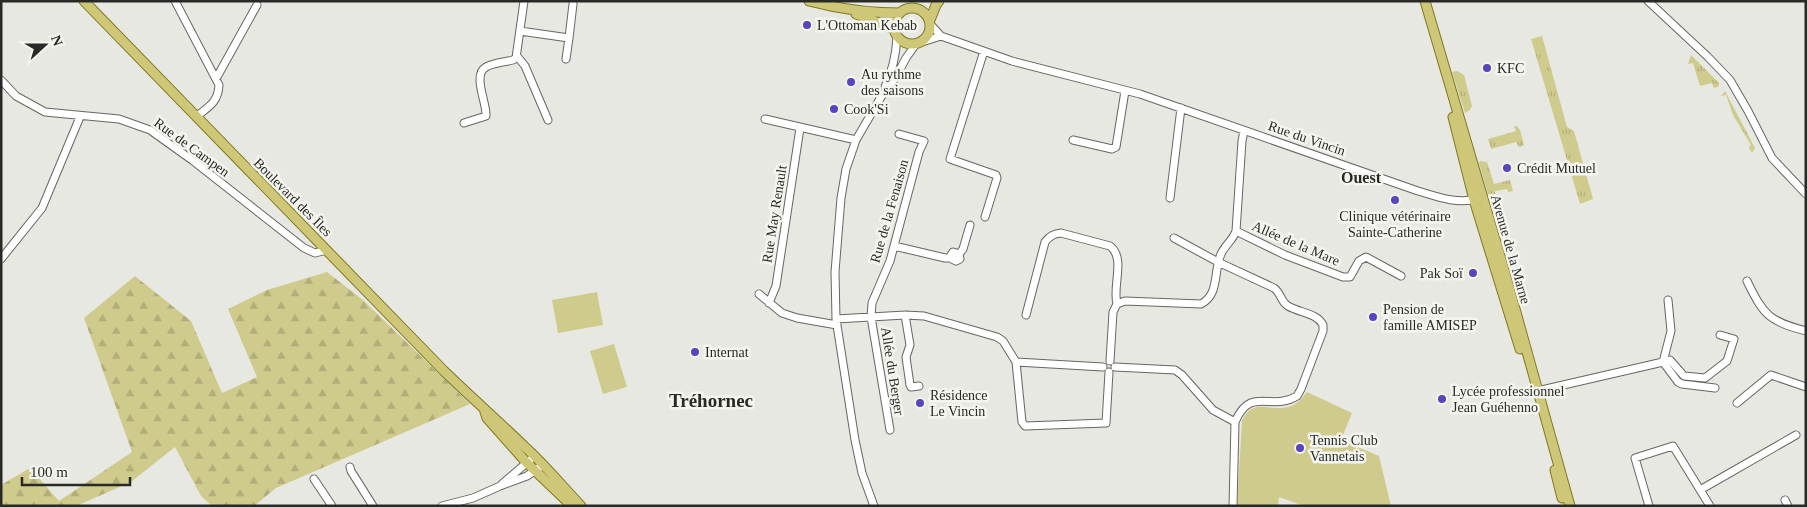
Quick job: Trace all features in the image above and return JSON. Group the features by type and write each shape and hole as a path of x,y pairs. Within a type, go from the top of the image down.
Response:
{"main road":[{"name":"Boulevard des Îles","path":"84,1 484,410 498,420 536,458 540,468 572,506"},
{"path":"809,1 846,10 880,13 900,13 922,1"},
{"path":"846,10 896,33 906,43 919,43 929,34 930,23 939,1"},
{"name":"Avenue de la Marne","path":"1420,1 1570,506"},
{"name":"Avenue de la Marne","path":"1425,1 1446,68 1478,199"},
{"path":"912,8 923,11 930,23"},
{"path":"896,33 894,23 900,13"},
{"name":"Avenue de la Marne","path":"1535,391 1564,506"},
{"name":"Boulevard des Îles","path":"484,410 487,418 526,462 540,468 581,506"}],"street":[{"path":"175,1 217,77 219,84 219,94 216,100 196,117"},
{"path":"464,123 486,116 479,79 481,71 487,66 513,60 517,56 524,1"},
{"path":"1648,1 1730,80 1772,158 1806,194"},
{"path":"566,59 573,4"},
{"path":"217,77 257,5"},
{"name":"Rue du Vincin","path":"930,23 941,36 1025,65 1140,94 1433,195 1459,202 1478,199"},
{"path":"520,31 569,38"},
{"path":"874,506 862,473 837,322 836,272 841,198 846,169 856,140 881,97 891,74 896,55 896,33"},
{"path":"881,97 896,77 906,58 919,43 941,36"},
{"path":"984,51 950,159 996,174 997,178 985,217"},
{"path":"517,56 525,66 548,120"},
{"name":"Rue de Campen","path":"1,80 16,96 45,112 80,117 119,119 150,130 192,160 304,248 315,253 328,250"},
{"path":"1073,140 1112,149 1116,147 1125,91"},
{"path":"1170,198 1181,108"},
{"path":"1,259 42,208 80,117"},
{"path":"765,119 856,140"},
{"name":"Rue May Renault","path":"769,303 776,286 800,128"},
{"name":"Allée de la Mare","path":"1244,131 1236,231 1285,254 1343,277 1350,277 1359,261 1366,257 1401,276"},
{"name":"Rue de la Fenaison","path":"871,317 875,295 890,261 919,152 927,141 899,134"},
{"path":"894,246 951,258 954,252 959,254 963,249 970,225"},
{"path":"1117,304 1125,301 1201,304 1208,300 1212,294 1218,262 1222,252 1232,240 1236,231"},
{"path":"759,294 782,313 797,318 837,322 905,315 932,317 990,334 1003,341 1016,362 1022,422 1025,426 1106,423 1109,369 1104,364 1110,361 1113,312 1117,304 1118,259 1114,249 1110,246 1061,234 1049,237 1045,242 1026,315"},
{"path":"1174,238 1218,262 1274,288 1279,292 1287,306 1318,318 1323,325 1323,331 1297,396 1282,402 1263,400 1249,403 1235,422 1232,506"},
{"path":"1748,282 1759,305 1767,314 1785,325 1806,331"},
{"path":"1663,362 1671,331 1668,300"},
{"path":"905,315 910,345 906,357 910,385 911,387 919,386"},
{"name":"Allée du Berger","path":"871,317 890,430"},
{"path":"1535,391 1670,360 1684,376 1705,378 1727,361 1734,339 1720,335"},
{"path":"1016,362 1109,369 1175,370 1182,375 1213,410 1235,422"},
{"path":"1663,362 1678,382 1714,388"},
{"path":"1737,403 1771,375 1806,387"},
{"path":"1700,490 1796,435"},
{"path":"1649,506 1635,458 1673,446 1709,505"},
{"path":"500,486 526,462 536,458"},
{"path":"350,467 373,506"},
{"path":"442,506 473,498 527,476 540,468"},
{"path":"314,479 332,506"}],"green space":[{"path":"1542,36 1567,127 1574,131 1593,199 1580,204 1531,39"},
{"path":"1691,55 1719,83 1719,86 1714,88 1712,83 1700,86 1693,63 1688,64"},
{"path":"1457,71 1464,75 1472,106 1465,113 1452,72"},
{"path":"1725,91 1755,148 1752,153 1749,147 1751,145 1733,115 1726,95 1721,96"},
{"path":"1514,126 1517,126 1520,130 1524,145 1519,147 1516,142 1491,149 1488,139 1516,131"},
{"path":"1480,161 1487,162 1494,184 1510,180 1513,191 1508,192 1507,189 1495,191 1495,194 1488,194"},
{"path":"327,272 363,300 470,404 276,488 254,506 212,506 201,496 175,447 131,482 76,506 1,506 1,485 30,468 59,501 132,452 84,318 135,276 191,321 222,393 257,377 228,309 267,290"},
{"path":"597,292 603,325 558,333 552,300"},
{"path":"614,344 627,387 603,394 590,351"},
{"name":"Tennis Club Vannetais","path":"1307,392 1352,413 1341,440 1379,456 1391,506 1304,506 1279,497 1278,506 1237,506 1242,421 1246,414 1256,407 1282,408 1294,405"}],"place":[{"name":"L'Ottoman Kebab","path":"807,25"},
{"name":"KFC","path":"1487,68"},
{"name":"Au rythme des saisons","path":"851,82"},
{"name":"Cook'Si","path":"834,109"},
{"name":"Crédit Mutuel","path":"1507,168"},
{"name":"Clinique vétérinaire Sainte-Catherine","path":"1395,200"},
{"name":"Pak Soï","path":"1473,273"},
{"name":"Pension de famille AMISEP","path":"1373,317"},
{"name":"Internat","path":"695,352"},
{"name":"Lycée professionnel Jean Guéhenno","path":"1442,399"},
{"name":"Résidence Le Vincin","path":"920,403"},
{"name":"Tennis Club Vannetais","path":"1300,448"}],"district":[{"name":"Ouest","path":"1361,177"},
{"name":"Tréhornec","path":"711,400"}]}
